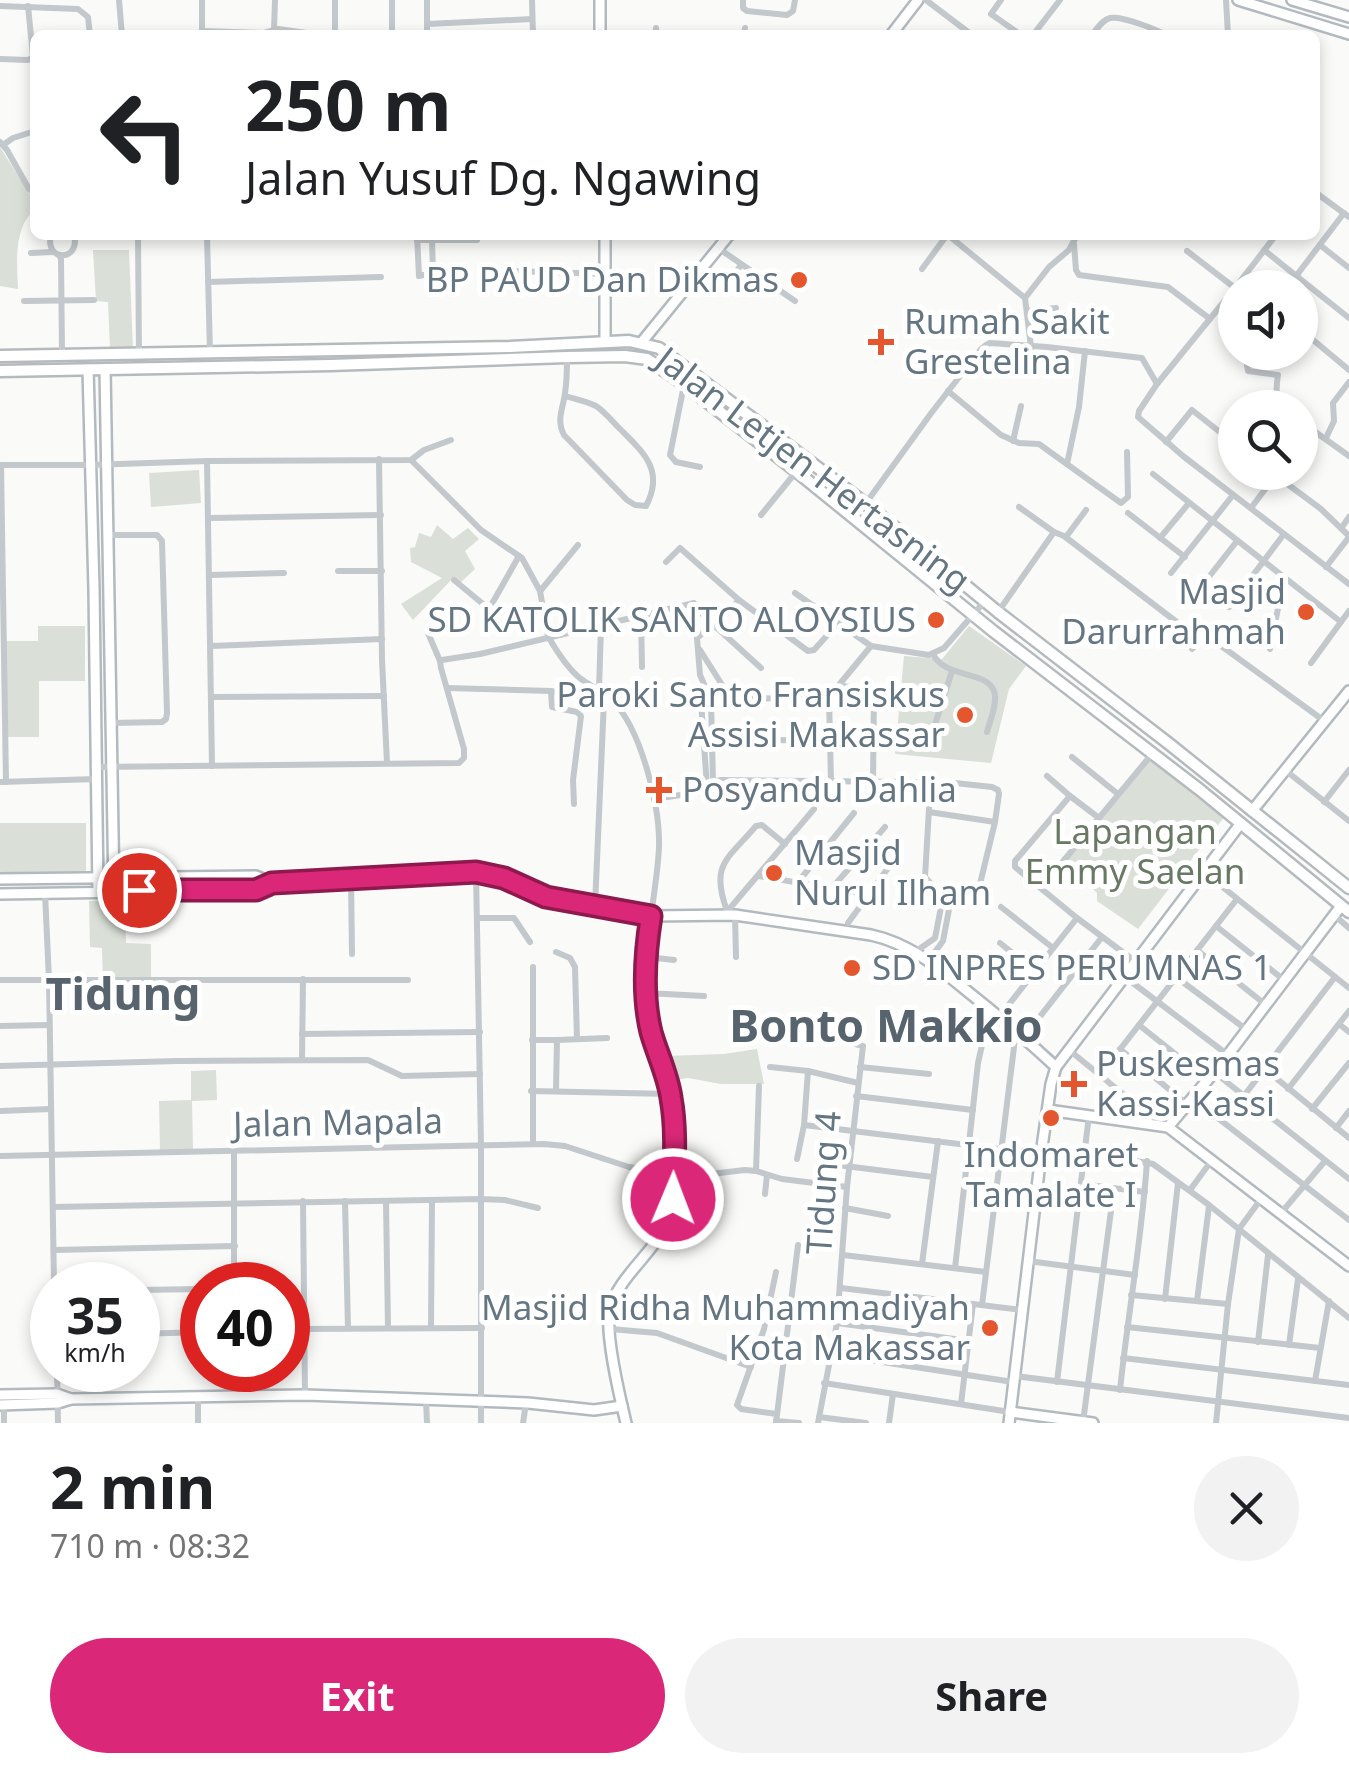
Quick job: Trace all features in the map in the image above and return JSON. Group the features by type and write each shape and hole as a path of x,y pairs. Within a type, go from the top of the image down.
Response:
{"main road":[{"name":"Jalan Letjen Hertasning","path":"0,356 606,342 642,343 659,348 866,504 1349,888"},
{"path":"330,351 330,365"},
{"name":"Jalan Letjen Hertasning","path":"0,371 640,357 684,384 796,471 1241,823 1341,911"},
{"path":"825,494 835,481"},
{"path":"1088,704 1099,688"}],"street":[{"path":"119,0 122,30"},
{"path":"202,0 202,30"},
{"path":"274,30 275,0"},
{"path":"335,0 336,30"},
{"path":"392,0 392,30"},
{"path":"427,0 428,30"},
{"path":"532,0 533,30"},
{"path":"600,0 600,30"},
{"path":"743,4 748,11 786,15 792,11 795,0"},
{"path":"895,30 918,0"},
{"path":"926,0 965,30"},
{"path":"1000,0 991,14 1014,30"},
{"path":"1037,30 1060,0"},
{"path":"1226,0 1228,30"},
{"path":"1239,0 1349,34"},
{"path":"1292,0 1349,16"},
{"path":"0,6 53,3 74,8 86,14 89,30"},
{"path":"28,6 30,30"},
{"path":"1096,30 1105,20 1117,18 1152,30"},
{"path":"427,24 532,20"},
{"path":"957,30 960,26"},
{"path":"0,59 30,59"},
{"path":"30,132 2,144 30,189"},
{"path":"1301,270 1346,215 1320,196"},
{"path":"50,240 62,260 62,355"},
{"path":"31,253 69,254 76,240"},
{"path":"138,240 140,354"},
{"path":"207,240 210,353"},
{"path":"417,240 420,276 434,273 432,240 477,240"},
{"path":"605,240 606,342"},
{"path":"642,343 725,240"},
{"path":"922,269 944,240"},
{"path":"954,240 1025,298 1030,372"},
{"path":"962,246 966,240"},
{"path":"1025,298 1075,240"},
{"path":"1076,240 1079,276 1168,287 1210,319"},
{"path":"1249,270 1272,240"},
{"path":"1320,245 1349,268"},
{"path":"718,248 794,302"},
{"path":"1264,250 1289,270"},
{"path":"1188,251 1218,275"},
{"path":"726,287 742,264"},
{"path":"483,270 606,274"},
{"path":"208,282 381,277"},
{"path":"1318,293 1349,318"},
{"path":"24,301 94,300"},
{"path":"1027,310 1056,308"},
{"path":"1218,309 1157,384 1138,416 1232,495 1349,584"},
{"path":"866,504 948,391 990,343 1142,358 1157,384"},
{"path":"1318,344 1349,370"},
{"path":"1068,464 1085,351"},
{"path":"565,396 601,410 646,455 652,477 646,506 626,500 559,426 567,358"},
{"path":"105,369 114,891"},
{"path":"88,370 98,892"},
{"path":"1248,370 1278,375 1276,390"},
{"path":"1326,438 1334,422 1334,402 1349,382"},
{"path":"684,384 670,453 676,462 700,467"},
{"path":"948,391 1001,435 1013,441 1039,444 1121,502 1128,496 1127,452"},
{"path":"1013,441 1021,406"},
{"path":"1166,442 1192,410 1218,431"},
{"path":"89,419 106,419"},
{"path":"1318,433 1349,456"},
{"path":"97,779 3,782 0,465 411,460 424,450 451,440"},
{"path":"380,459 387,764"},
{"path":"411,460 482,530 519,556 530,570 540,591 548,636 570,669 608,701 639,747 654,799 659,844 646,993 650,1025 671,1094 673,1199 668,1222 614,1299 610,1311 617,1388 626,1423"},
{"path":"207,461 212,766"},
{"path":"760,515 796,471"},
{"path":"1153,474 1341,622"},
{"path":"1251,508 1263,490"},
{"path":"1294,490 1349,536 1326,567"},
{"path":"1171,573 1232,495"},
{"path":"1160,538 1189,503"},
{"path":"1019,507 1178,622"},
{"path":"1066,538 1086,510"},
{"path":"1128,513 1184,556"},
{"path":"209,518 381,515"},
{"path":"1342,527 1349,517"},
{"path":"998,612 1054,532"},
{"path":"1229,607 1284,534"},
{"path":"109,535 157,536 162,540 168,713 162,722 111,723"},
{"path":"1201,587 1237,541"},
{"path":"540,591 578,545"},
{"path":"666,562 680,548 739,600 808,651 814,650 848,612"},
{"path":"454,580 490,609 519,556"},
{"path":"338,572 382,571"},
{"path":"209,574 284,572"},
{"path":"1270,649 1284,578"},
{"path":"795,593 871,646 933,654 944,648 984,601"},
{"path":"714,627 739,600"},
{"path":"440,661 696,603 714,627 761,668"},
{"path":"1311,663 1349,612"},
{"path":"641,616 642,668"},
{"path":"598,690 601,626"},
{"path":"97,767 459,763 464,758 464,749 440,661 428,633"},
{"path":"702,633 698,648 700,676 710,700 710,785"},
{"path":"1192,649 1203,638 1213,640 1324,720"},
{"path":"211,646 382,639"},
{"path":"831,781 830,697 871,646"},
{"path":"698,648 731,700"},
{"path":"933,654 941,666 992,687 995,696 987,732"},
{"path":"933,731 952,670"},
{"path":"840,686 871,689 874,693 872,781"},
{"path":"447,688 551,691 608,701"},
{"path":"705,690 701,700 710,785"},
{"path":"551,691 552,708 581,716 574,804"},
{"path":"1252,811 1348,695"},
{"path":"212,698 384,696"},
{"path":"701,700 830,697"},
{"path":"594,907 608,701"},
{"path":"712,739 830,741"},
{"path":"1042,888 1152,753"},
{"path":"1072,757 1118,794"},
{"path":"1284,770 1349,821"},
{"path":"1324,802 1349,770"},
{"path":"1047,776 1099,818"},
{"path":"654,799 701,792 710,785 739,779 920,782"},
{"path":"945,782 992,786 999,794 980,888 947,898 925,877 930,792 935,785 945,782"},
{"path":"1070,796 1015,861 1015,866 1136,962"},
{"path":"729,914 814,809"},
{"path":"929,812 995,822"},
{"path":"797,883 854,813"},
{"path":"1010,1418 1056,1066 1241,823"},
{"path":"736,957 719,875 723,865 758,824 785,844"},
{"path":"832,888 886,827"},
{"path":"848,923 888,868"},
{"path":"476,872 482,1145 481,1423"},
{"path":"0,894 256,890 272,883 476,872 504,878 546,897 594,907 651,916 729,914 880,937 929,960 1056,1066"},
{"path":"1205,873 1349,988"},
{"path":"164,876 164,890"},
{"path":"0,878 256,876 272,883"},
{"path":"759,876 870,895"},
{"path":"351,879 352,954"},
{"path":"44,893 54,1262"},
{"path":"929,960 939,939 947,898"},
{"path":"1100,1075 1237,899"},
{"path":"1001,907 1054,948"},
{"path":"1165,1126 1211,1076 1341,911 1349,928"},
{"path":"478,918 514,918 530,942"},
{"path":"999,1017 1077,918"},
{"path":"1216,926 1285,980"},
{"path":"961,1404 969,1340 986,1272 1020,1034 1102,937"},
{"path":"915,952 939,939"},
{"path":"1000,943 1036,971"},
{"path":"1197,950 1266,1005"},
{"path":"556,952 570,958 575,967 576,1039"},
{"path":"647,956 674,960"},
{"path":"532,1144 533,966"},
{"path":"1124,976 1228,1055"},
{"path":"1176,977 1247,1030"},
{"path":"1243,1097 1335,977"},
{"path":"302,1060 303,979"},
{"path":"0,980 408,980"},
{"path":"646,993 704,996"},
{"path":"955,1268 978,1063 990,1008"},
{"path":"1288,1090 1349,1011"},
{"path":"1339,1024 1349,1032"},
{"path":"0,1026 50,1025"},
{"path":"1139,1025 1243,1097 1346,1176 1349,1166"},
{"name":"Tidung 4","path":"754,1028 799,1029 863,1046 837,1323 818,1420"},
{"path":"302,1034 480,1032"},
{"path":"532,1040 607,1038"},
{"path":"556,1090 557,1040"},
{"path":"1120,1049 1349,1220"},
{"path":"1069,1050 1349,1266"},
{"path":"0,1066 368,1060 394,1073 411,1076 480,1074"},
{"path":"1312,1109 1349,1063"},
{"path":"770,1067 858,1083"},
{"path":"860,1067 929,1074"},
{"path":"1264,1069 1349,1138"},
{"path":"797,1159 808,1071"},
{"path":"758,1086 756,1170 788,1180 847,1187"},
{"path":"532,1091 671,1094"},
{"path":"856,1096 973,1110"},
{"path":"0,1110 51,1109"},
{"path":"1048,1110 1165,1126"},
{"path":"1336,1128 1349,1110"},
{"path":"1057,1382 1089,1114"},
{"path":"804,1124 1042,1154"},
{"path":"922,1264 938,1142"},
{"name":"Jalan Mapala","path":"0,1156 532,1144 565,1146 629,1167 673,1174 756,1170"},
{"path":"234,1150 235,1262"},
{"path":"1084,1152 1148,1161 1349,1318"},
{"path":"1190,1190 1212,1160"},
{"path":"1120,1390 1148,1161"},
{"path":"1281,1214 1325,1161"},
{"path":"821,1162 934,1177"},
{"path":"765,1194 767,1174"},
{"path":"1165,1298 1178,1182"},
{"path":"1081,1184 1145,1192"},
{"path":"1084,1422 1114,1188"},
{"path":"53,1207 481,1198 538,1208"},
{"path":"1216,1423 1239,1229 1262,1199"},
{"path":"431,1328 432,1200"},
{"path":"303,1201 303,1262"},
{"path":"345,1201 348,1328"},
{"path":"386,1201 388,1328"},
{"path":"1197,1301 1209,1205"},
{"path":"846,1208 888,1216"},
{"path":"776,1419 798,1244"},
{"path":"54,1250 235,1246"},
{"path":"1258,1342 1268,1254"},
{"path":"844,1256 986,1272"},
{"path":"1028,1261 1136,1275"},
{"path":"776,1272 764,1329 738,1407 799,1423"},
{"path":"1289,1345 1298,1277"},
{"path":"841,1288 1022,1310"},
{"path":"1131,1296 1228,1304"},
{"path":"1315,1381 1329,1301"},
{"path":"837,1323 969,1340"},
{"path":"1127,1327 1320,1348"},
{"path":"310,1328 483,1328"},
{"path":"610,1329 657,1333 750,1367"},
{"path":"830,1354 1349,1418"},
{"path":"1123,1358 1349,1383"},
{"path":"824,1383 961,1404 1010,1418 1093,1423"},
{"path":"58,1392 58,1423"},
{"path":"238,1392 238,1397"},
{"path":"4,1423 1,1402 58,1399 306,1394 594,1410 622,1406"},
{"path":"889,1423 893,1394"},
{"path":"198,1398 198,1423"},
{"path":"426,1398 427,1423"},
{"path":"523,1423 526,1404"},
{"path":"818,1420 866,1423"}],"green space":[{"path":"0,147 30,195 30,215 20,236 18,289 0,286"},
{"path":"93,250 129,250 133,349 110,348 108,302 96,301"},
{"path":"199,470 201,503 151,507 149,473"},
{"path":"437,525 453,539 468,528 479,539 465,551 475,569 460,583 451,580 413,620 401,604 442,578 411,562 410,548 415,547 419,533 431,537"},
{"path":"38,626 85,626 85,681 39,681 39,737 5,737 5,641 38,641"},
{"path":"969,626 1026,666 1009,689 991,763 895,754 904,656 942,659"},
{"name":"Lapangan Emmy Saelan","path":"1152,753 1228,812 1138,929 1097,901 1097,893 1064,861"},
{"path":"0,823 86,823 86,874 0,875"},
{"path":"125,900 126,943 151,944 151,981 103,982 102,948 90,947 89,901"},
{"path":"757,1049 764,1084 674,1080 666,1056 724,1054"},
{"path":"216,1070 217,1100 192,1101 193,1150 160,1150 159,1101 191,1100 191,1071"}],"place":[{"name":"BP PAUD Dan Dikmas","path":"799,280"},
{"name":"Rumah Sakit Grestelina","path":"881,342"},
{"name":"Masjid Darurrahmah","path":"1306,612"},
{"name":"SD KATOLIK SANTO ALOYSIUS","path":"936,620"},
{"name":"Paroki Santo Fransiskus Assisi Makassar","path":"965,715"},
{"name":"Posyandu Dahlia","path":"659,790"},
{"name":"Masjid Nurul Ilham","path":"774,873"},
{"name":"SD INPRES PERUMNAS 1","path":"852,968"},
{"name":"Puskesmas Kassi-Kassi","path":"1074,1084"},
{"name":"Indomaret Tamalate I","path":"1051,1118"},
{"name":"Masjid Ridha Muhammadiyah Kota Makassar","path":"990,1328"}],"district":[{"name":"Tidung","path":"123,994"},
{"name":"Bonto Makkio","path":"886,1026"}],"route":[{"path":"139,890 256,890 272,883 476,872 504,878 546,897 651,916 646,993 653,1038 671,1094 673,1199"}]}
